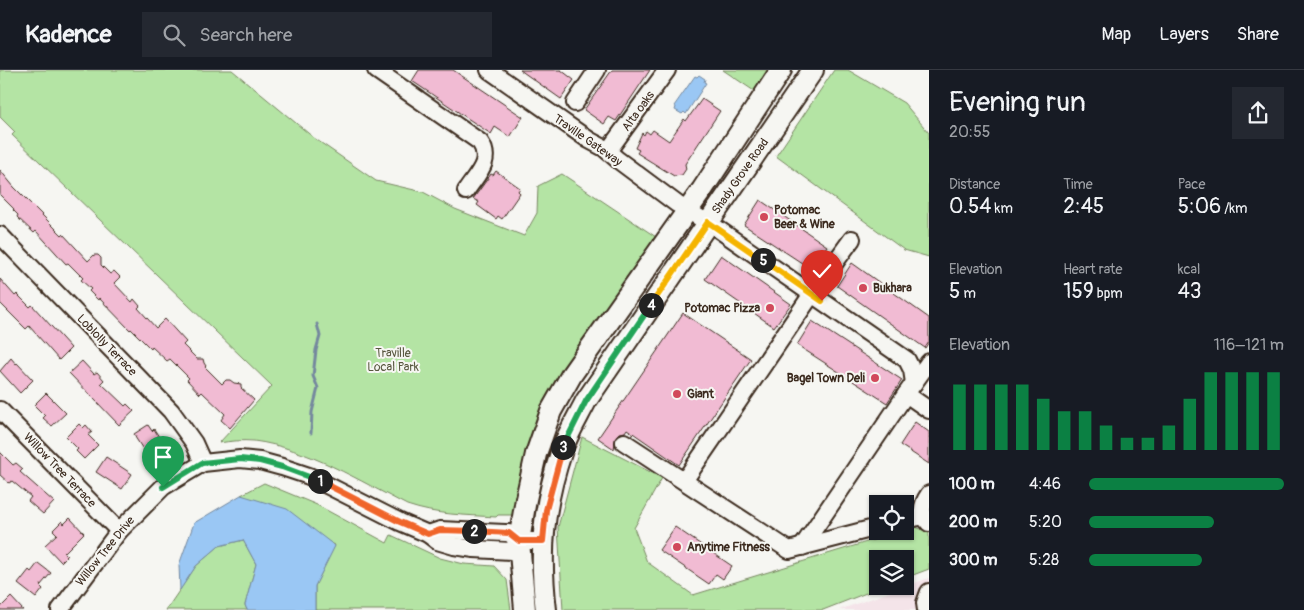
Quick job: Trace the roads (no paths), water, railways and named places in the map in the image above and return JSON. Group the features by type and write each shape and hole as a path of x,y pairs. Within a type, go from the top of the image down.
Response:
{"main road":[{"name":"Shady Grove Road","path":"524,610 519,541 536,454 551,410 572,374 688,210 781,70"},
{"name":"Shady Grove Road","path":"546,610 542,575 546,510 563,448 586,401 813,70"}],"street":[{"path":"376,70 401,77 480,142 486,150 485,162 466,190"},
{"name":"Traville Gateway","path":"488,70 589,140 608,151 688,210 907,360"},
{"path":"575,104 597,70"},
{"name":"Alta oaks","path":"608,151 667,70"},
{"name":"Loblolly Terrace","path":"0,235 171,411 194,443 202,463"},
{"path":"684,481 852,239"},
{"path":"929,361 907,360 912,370 910,389 929,410"},
{"path":"802,547 929,361"},
{"name":"Willow Tree Terrace","path":"0,410 119,531"},
{"path":"624,442 789,550 869,530"},
{"name":"Willow Tree Drive","path":"60,610 119,531 163,487 202,463 240,459 260,461 282,467 309,476 428,534 437,541 454,546 474,550 511,551 519,541 543,541"},
{"path":"926,519 923,506 929,494"},
{"path":"926,610 929,592"}],"water":[{"path":"699,75 705,79 704,82 706,83 686,114 684,112 682,114 675,110 676,107 674,106 695,76"},
{"path":"241,495 287,509 335,546 315,586 315,610 247,610 245,605 256,564 243,540 219,546 196,566 180,590 179,565 194,523"}],"waterway":[{"path":"311,433 312,412 318,388 313,376 316,350 320,336 317,324"}],"place":[{"name":"Potomac Beer & Wine","path":"764,217"},
{"name":"Bukhara","path":"863,288"},
{"name":"Potomac Pizza","path":"770,308"},
{"name":"Bagel Town Deli","path":"875,378"},
{"name":"Giant","path":"677,394"},
{"name":"Anytime Fitness","path":"677,547"}],"park label":[{"name":"Traville Local Park","path":"393,360"}]}
